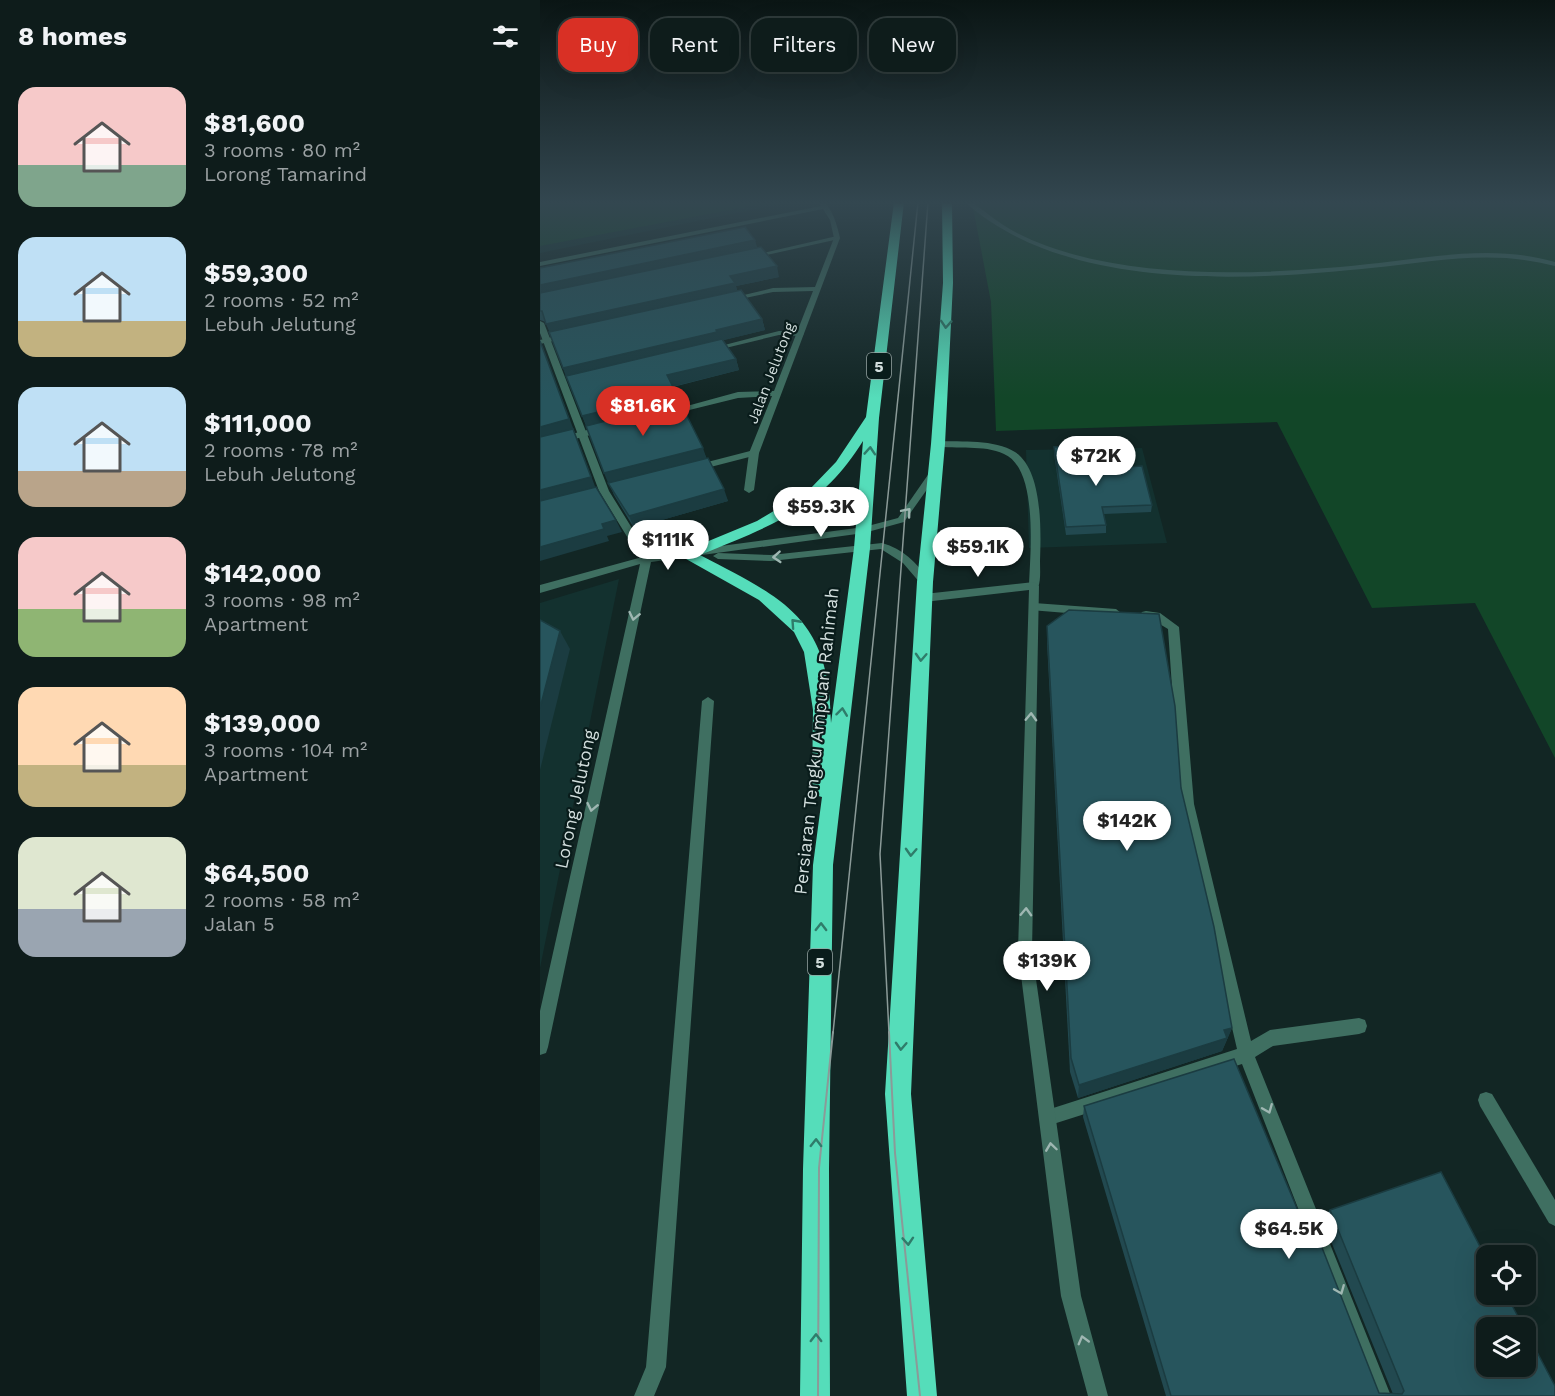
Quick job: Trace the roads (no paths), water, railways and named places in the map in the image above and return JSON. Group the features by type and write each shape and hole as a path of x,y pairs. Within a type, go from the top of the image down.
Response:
{"highway":[{"name":"Persiaran Tengku Ampuan Rahimah","path":"816,1396 816,1169 823,865 863,539 872,418 891,267"},
{"path":"922,1396 898,1094 925,590 938,444 948,267"},
{"path":"687,555 780,515 813,494 830,478 872,418"},
{"path":"687,555 765,597 801,629 813,652 822,710 823,865"}],"street":[{"name":"Jalan Jelutong","path":"749,490 754,453 826,267"},
{"path":"1133,267 1282,273 1349,267"},
{"path":"716,302 772,290 817,289"},
{"path":"540,323 543,341 563,385 604,491 646,559"},
{"path":"543,341 581,333"},
{"path":"699,352 779,333 800,334"},
{"path":"563,385 574,382"},
{"path":"656,415 738,395 777,393"},
{"path":"540,445 614,426"},
{"path":"938,444 997,448 1015,455 1024,468 1036,517 1025,951 1071,1296 1098,1396"},
{"path":"685,471 754,453"},
{"path":"687,555 771,558 863,539 901,520 935,471"},
{"path":"593,494 615,488"},
{"path":"540,589 646,559 863,539 895,551 912,563 925,590 1034,586"},
{"name":"Lorong Jelutong","path":"541,1037 646,559"},
{"path":"1034,607 1156,616 1173,627 1187,804 1246,1054 1382,1396"},
{"path":"644,1396 656,1367 708,700"},
{"path":"1047,1118 1246,1054 1270,1038 1359,1026"},
{"path":"1486,1100 1555,1217"}],"tram line":[{"path":"833,1033 911,267"},
{"path":"889,1033 880,854 923,267"},
{"path":"818,1396 819,1168 833,1032"},
{"path":"889,1032 895,1153 920,1396"}]}
